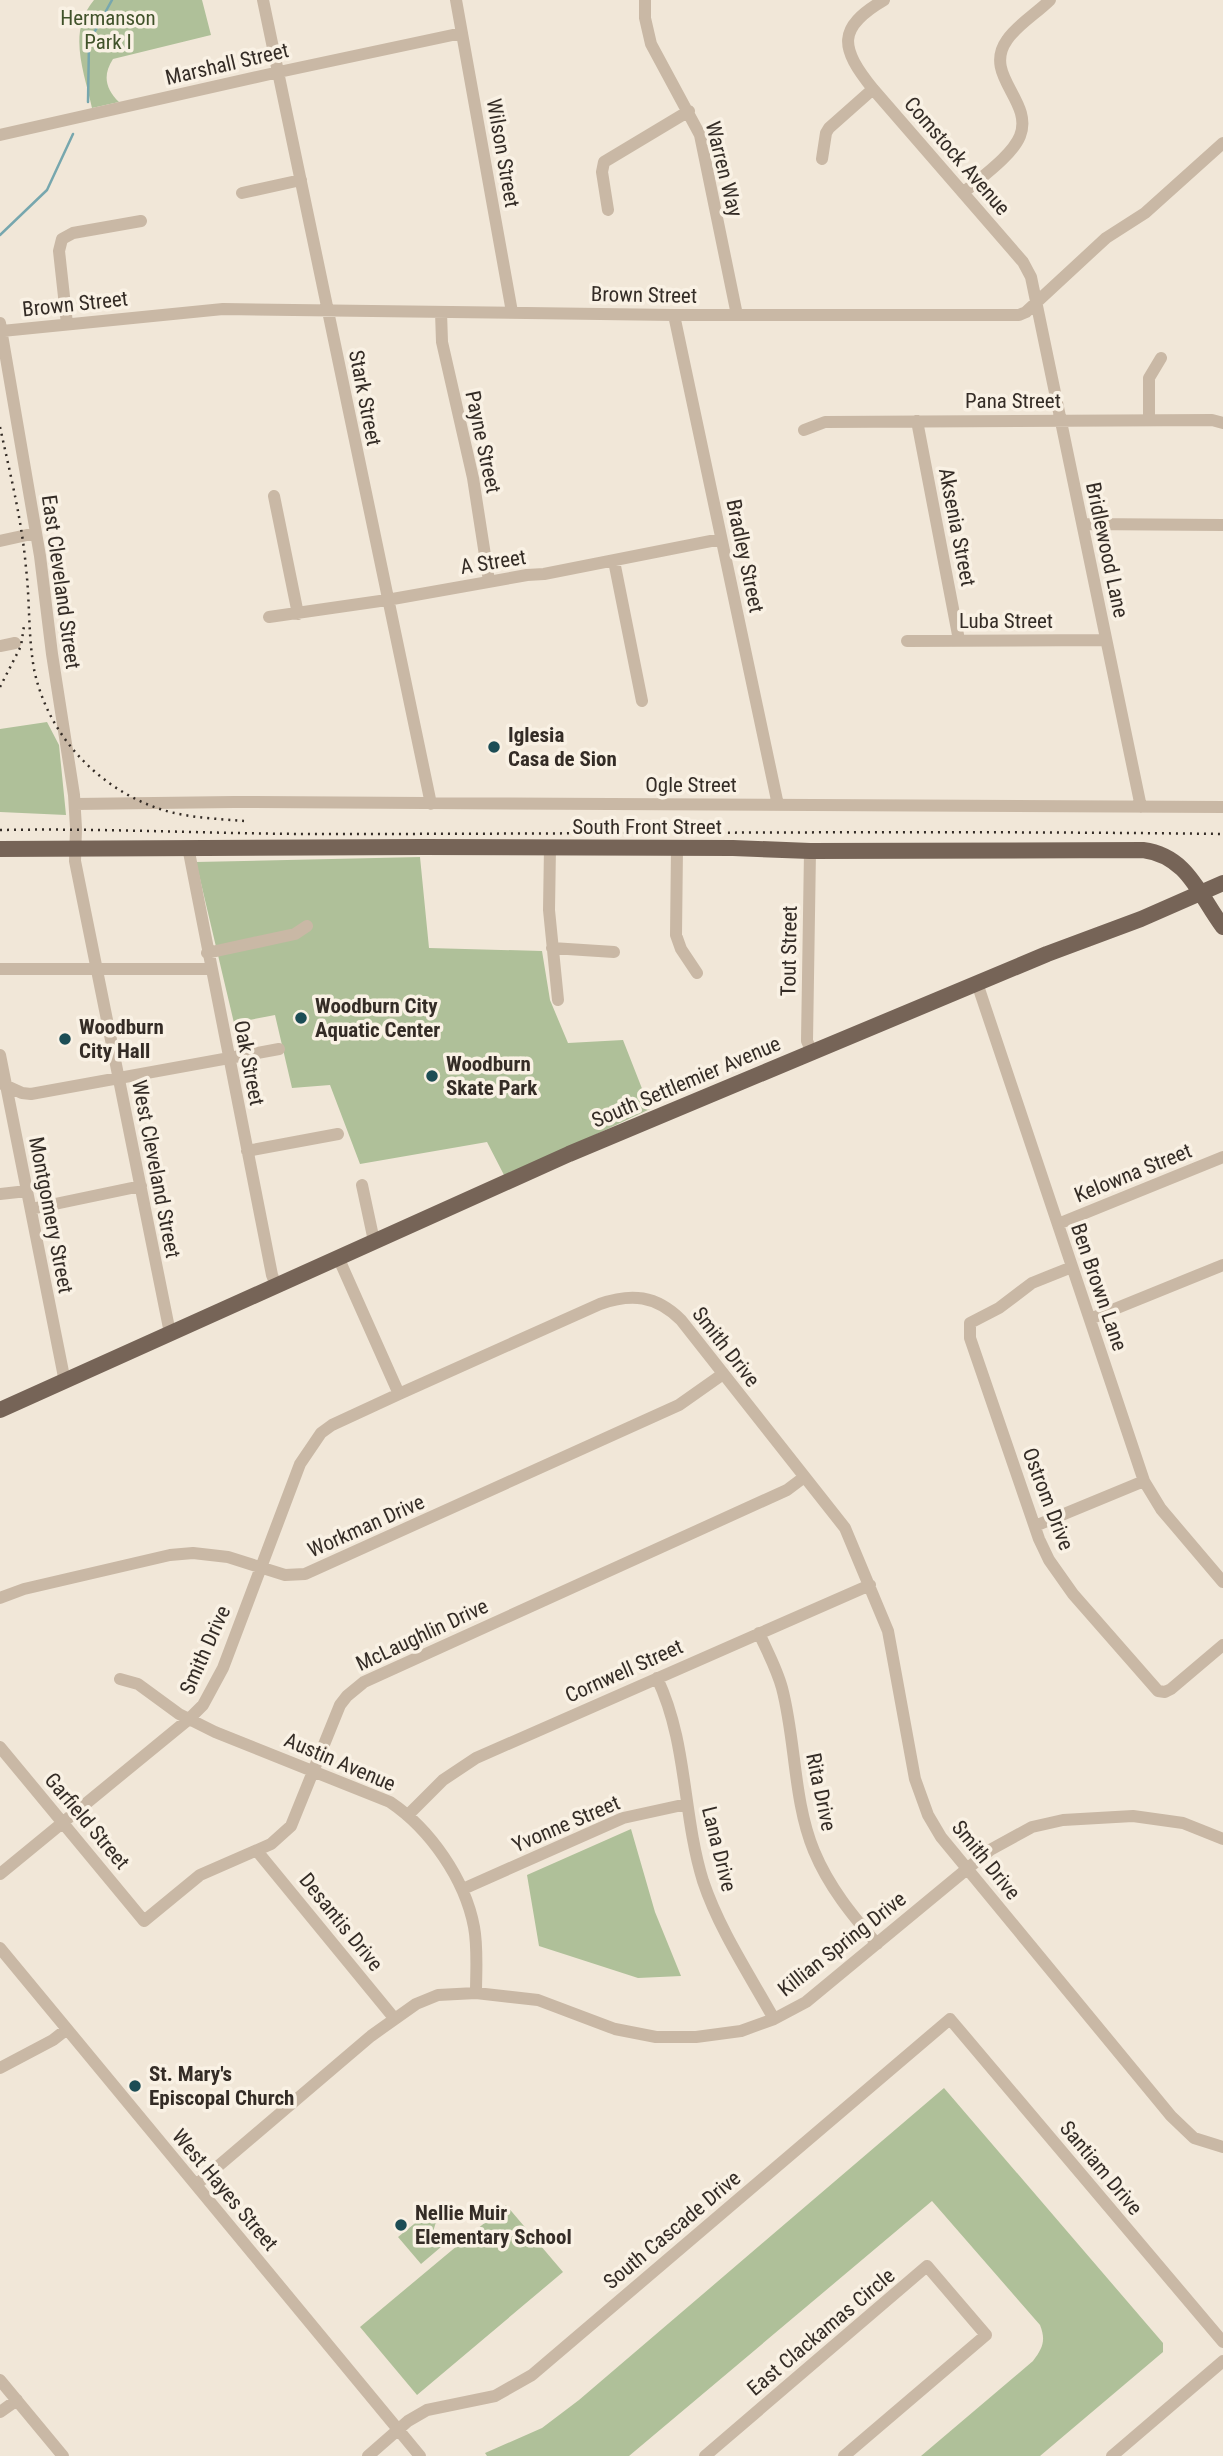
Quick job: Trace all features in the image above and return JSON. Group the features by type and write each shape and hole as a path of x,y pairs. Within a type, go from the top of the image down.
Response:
{"main road":[{"name":"South Front Street","path":"0,849 550,847 810,851 1143,850 1164,855 1180,865 1223,927"},
{"name":"South Settlemier Avenue","path":"0,1410 559,1158 1223,883"}],"street":[{"name":"Stark Street","path":"263,0 431,804"},
{"name":"Wilson Street","path":"456,0 512,313"},
{"name":"Warren Way","path":"645,0 648,35 700,135 737,315"},
{"name":"Comstock Avenue","path":"884,0 861,15 853,24 849,37 851,60 1026,266 1037,301"},
{"path":"963,194 1013,148 1020,135 1022,112 1002,76 1000,60 1007,40 1050,0"},
{"name":"Marshall Street","path":"0,135 462,33"},
{"path":"822,159 829,128 873,89"},
{"path":"608,210 602,172 604,162 689,111"},
{"name":"Brown Street","path":"1,327 67,324 212,310 674,315 1015,315 1026,312 1106,238 1145,213 1220,152"},
{"path":"242,193 301,180"},
{"path":"67,324 59,251 62,239 73,233 141,220"},
{"name":"Bridlewood Lane","path":"1037,301 1141,807"},
{"name":"Payne Street","path":"442,312 442,342 473,478 489,581"},
{"name":"Bradley Street","path":"674,315 778,805"},
{"name":"East Cleveland Street","path":"1,327 37,533 75,804 75,848"},
{"path":"1149,420 1149,378 1161,358"},
{"name":"Pana Street","path":"804,430 825,422 1149,420 1223,423"},
{"name":"Aksenia Street","path":"917,421 959,640"},
{"path":"274,496 298,614"},
{"path":"1083,524 1223,525"},
{"path":"0,541 37,533"},
{"name":"A Street","path":"269,617 387,600 614,561 722,539"},
{"path":"614,561 642,701"},
{"name":"Luba Street","path":"908,641 1106,640"},
{"path":"0,646 15,643"},
{"name":"Ogle Street","path":"75,804 208,802 1223,807"},
{"name":"Oak Street","path":"188,847 210,969 276,1285"},
{"path":"550,847 550,910 558,1000"},
{"name":"West Cleveland Street","path":"75,848 75,861 170,1333"},
{"path":"677,848 676,935 681,949 698,972"},
{"name":"Tout Street","path":"810,851 807,1041 812,1052"},
{"path":"207,953 295,934 307,926"},
{"path":"552,948 614,952"},
{"path":"0,969 210,969"},
{"name":"Ben Brown Lane","path":"977,983 1144,1481 1161,1509 1223,1582"},
{"path":"3,1084 31,1094 279,1048"},
{"name":"Montgomery Street","path":"0,1055 3,1084 65,1382"},
{"path":"247,1151 338,1134"},
{"name":"Kelowna Street","path":"1058,1224 1223,1157"},
{"path":"362,1185 374,1241"},
{"path":"31,1209 141,1186"},
{"path":"0,1194 27,1191"},
{"path":"338,1257 399,1394"},
{"path":"1090,1319 1223,1265"},
{"name":"Ostrom Drive","path":"1072,1267 1032,1283 999,1308 970,1323 971,1338 1035,1526 1049,1560 1073,1594 1153,1687 1165,1692 1223,1645"},
{"name":"Smith Drive","path":"0,1874 189,1720 203,1705 223,1668 300,1464 315,1439 332,1425 600,1304 629,1296 657,1302 674,1313 845,1528 887,1631 915,1779 934,1826 1171,2116 1194,2138 1223,2147"},
{"name":"Workman Drive","path":"0,1598 24,1589 181,1553 216,1555 293,1576 313,1571 668,1410 702,1391 723,1374"},
{"name":"McLaughlin Drive","path":"144,1921 205,1872 271,1844 291,1826 340,1705 364,1682 788,1490 803,1478"},
{"path":"1035,1526 1144,1481"},
{"name":"Cornwell Street","path":"408,1815 443,1780 476,1758 870,1585"},
{"name":"Rita Drive","path":"759,1633 782,1689 804,1818 813,1849 842,1903 877,1944"},
{"name":"Lana Drive","path":"657,1678 673,1715 696,1855 714,1908 774,2019"},
{"name":"Austin Avenue","path":"120,1679 138,1684 189,1720 390,1802 408,1815 436,1847 463,1889 474,1928 476,1993"},
{"name":"Garfield Street","path":"0,1747 144,1921"},
{"name":"Yvonne Street","path":"463,1889 623,1818 687,1804"},
{"name":"Killian Spring Drive","path":"196,2185 394,2018 416,2004 438,1995 476,1993 538,2000 615,2029 656,2037 696,2037 741,2031 774,2019 806,2002 990,1850 1016,1834 1048,1822 1116,1816 1152,1817 1184,1823 1223,1839"},
{"name":"Desantis Drive","path":"257,1851 394,2018"},
{"name":"West Hayes Street","path":"0,1948 420,2456"},
{"name":"Santiam Drive","path":"950,2019 1223,2342"},
{"name":"South Cascade Drive","path":"368,2456 427,2410 495,2396 532,2375 950,2019"},
{"path":"0,2068 53,2040 67,2029"},
{"name":"East Clackamas Circle","path":"705,2456 927,2266 986,2335 844,2456"},
{"path":"1112,2456 1223,2361"},
{"path":"0,2380 63,2456"},
{"path":"0,2412 17,2400"}],"green space":[{"name":"Hermanson Park I","path":"94,0 202,0 211,35 113,59 107,71 107,82 119,102 92,108 82,66 79,38 86,12"},
{"path":"47,722 59,745 66,815 0,812 0,729"},
{"path":"420,857 429,948 542,951 550,1000 568,1043 623,1040 650,1109 504,1175 487,1142 360,1164 330,1085 292,1088 275,1015 234,1023 196,862"},
{"path":"631,1829 655,1912 681,1976 638,1978 539,1946 527,1875"},
{"path":"944,2088 1163,2343 1163,2352 1040,2456 921,2456 1033,2361 1043,2340 1040,2325 932,2201 629,2456 487,2456 485,2453 542,2428 579,2400"},
{"path":"506,2205 563,2272 417,2395 360,2327"},
{"path":"430,2215 436,2222 432,2235 441,2247 421,2264 398,2237 419,2220"}],"waterway":[{"path":"88,102 89,42 112,0"},
{"path":"0,235 47,190 73,134"}],"railway":[{"path":"0,427 22,533 34,669 52,718 82,760 122,792 145,804 170,812 244,821"},
{"path":"0,687 21,646 24,626"},
{"path":"0,830 320,834 1223,834"}],"place":[{"name":"Iglesia Casa de Sion","path":"494,747"},
{"name":"Woodburn City Aquatic Center","path":"301,1018"},
{"name":"Woodburn City Hall","path":"65,1039"},
{"name":"Woodburn Skate Park","path":"432,1076"},
{"name":"St. Mary's Episcopal Church","path":"135,2086"},
{"name":"Nellie Muir Elementary School","path":"401,2225"}]}
